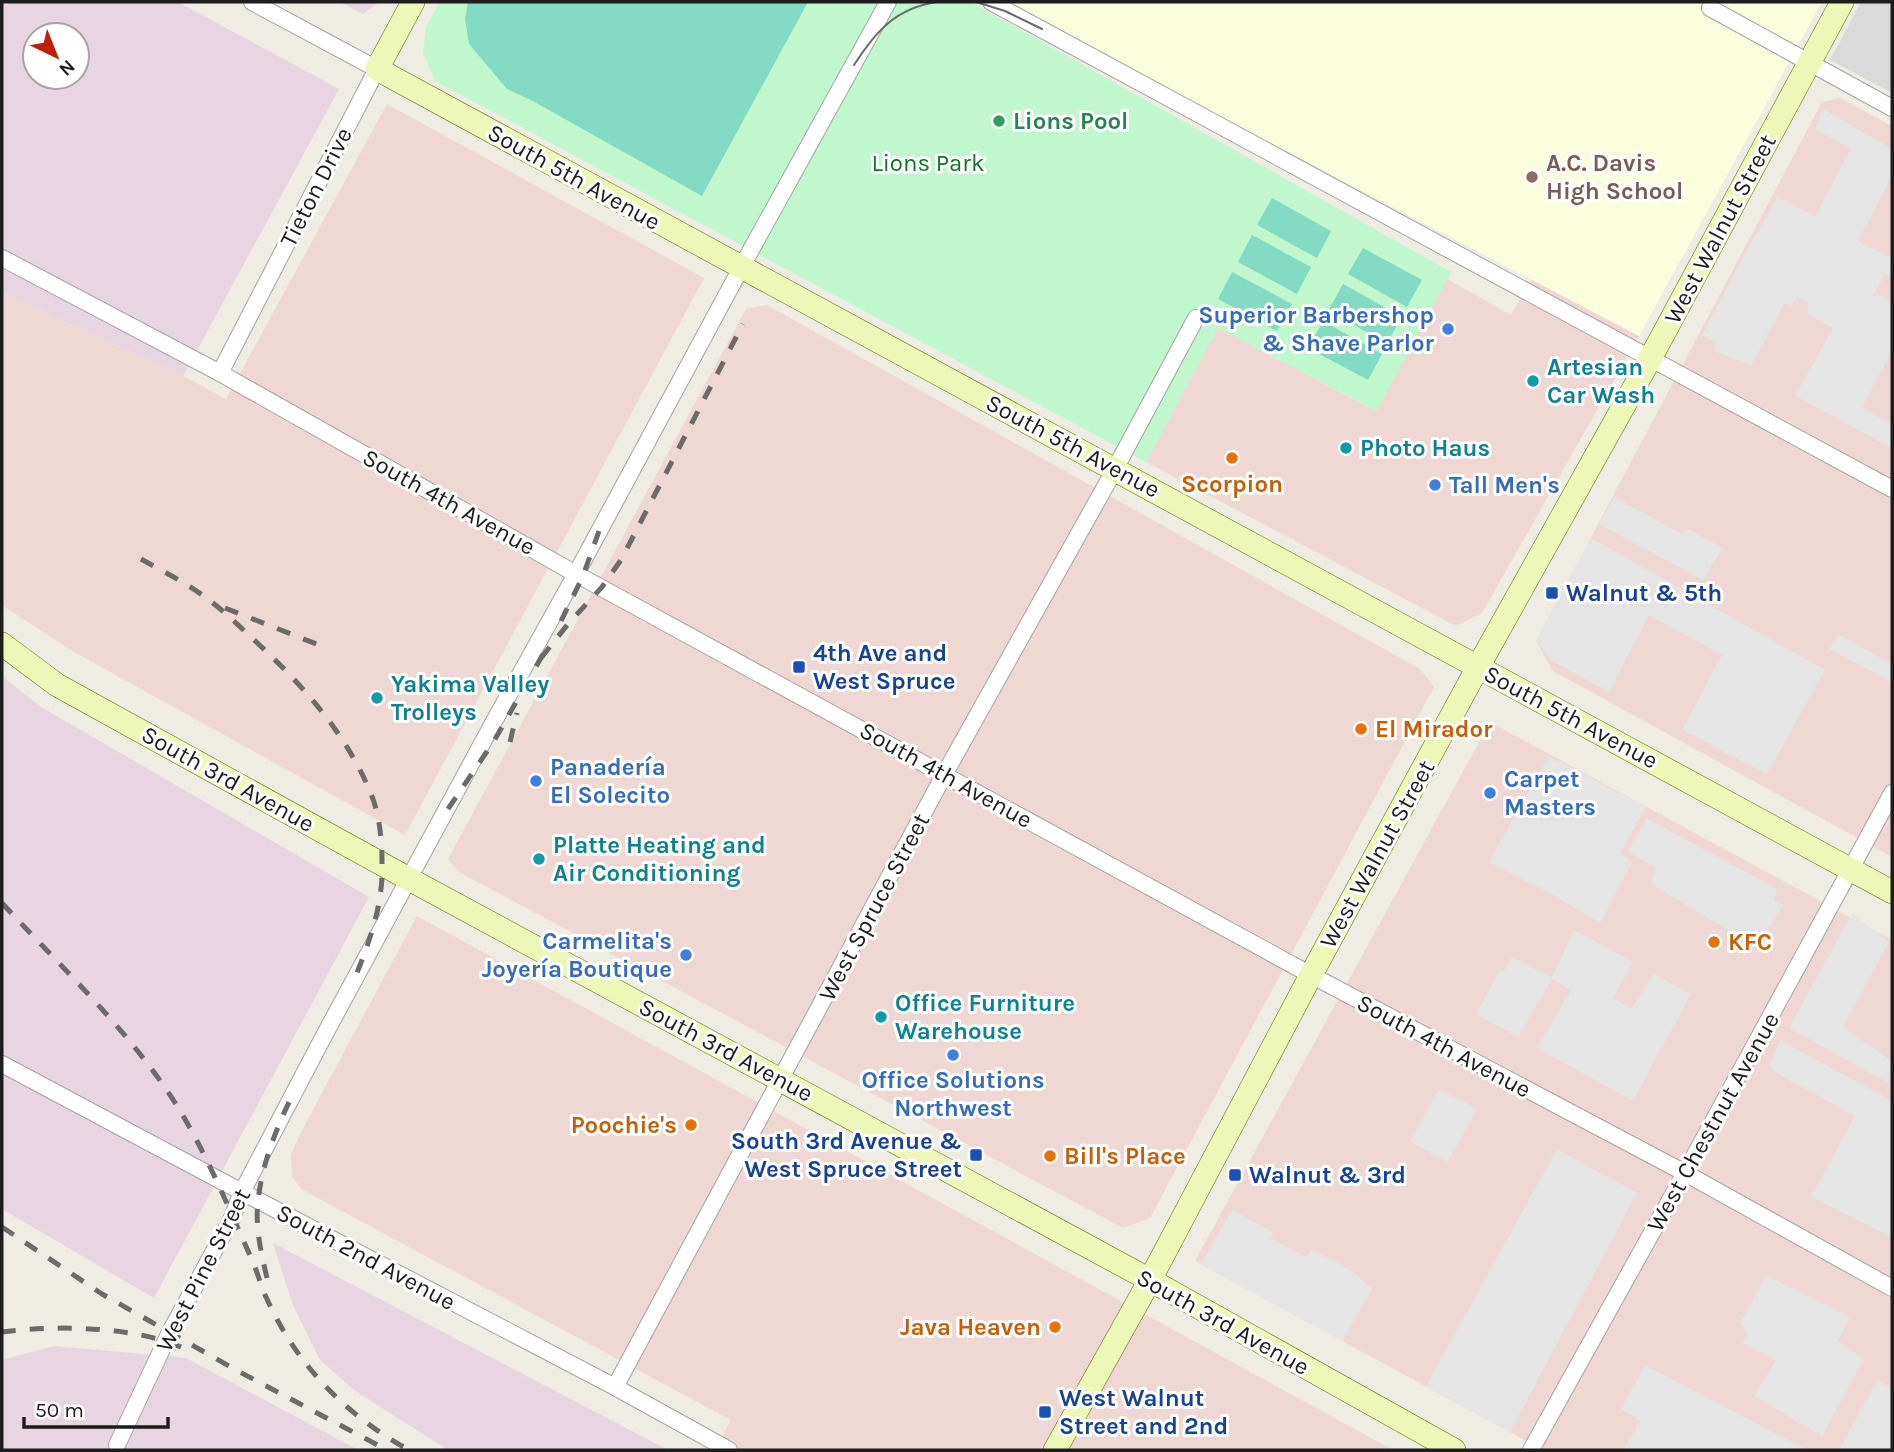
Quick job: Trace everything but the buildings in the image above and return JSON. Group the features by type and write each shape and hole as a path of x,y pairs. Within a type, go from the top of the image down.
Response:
{"street":[{"name":"South 5th Avenue","path":"253,2 1892,892"},
{"name":"Tieton Drive","path":"220,373 413,2"},
{"name":"West Pine Street","path":"117,1445 170,1332 232,1218 242,1192 292,1096 888,2"},
{"path":"991,2 1892,489"},
{"name":"West Walnut Street","path":"1055,1450 1150,1280 1311,975 1478,667 1650,359 1842,2"},
{"path":"1710,8 1892,108"},
{"name":"South 4th Avenue","path":"2,258 220,373 576,574 1311,975 1685,1173 1892,1288"},
{"name":"West Spruce Street","path":"615,1387 944,775 1115,469 1196,317"},
{"name":"South 3rd Avenue","path":"2,644 57,685 1150,1280 1454,1450"},
{"name":"West Chestnut Avenue","path":"1531,1450 1892,793"},
{"name":"South 2nd Avenue","path":"2,1064 615,1387 729,1450"}],"shaded area":[{"path":"2,2 178,2 339,89 183,376 2,292"},
{"path":"340,2 379,2 363,14"},
{"name":"A.C. Davis High School","path":"1001,2 1822,2 1639,336"},
{"path":"1861,2 1892,2 1892,93 1830,60"},
{"path":"1840,98 1892,126 1892,857 1553,671 1536,641 1822,102"},
{"path":"387,104 704,278 405,835 74,652 2,605 2,292 183,376 226,399"},
{"path":"1823,109 1892,149 1892,176 1858,241 1892,258 1892,278 1885,274 1873,296 1881,295 1892,303 1892,350 1862,408 1892,424 1892,448 1795,396 1833,328 1807,314 1809,303 1797,297 1791,307 1784,304 1751,366 1714,351 1716,343 1702,335 1778,197 1815,216 1851,149 1815,129"},
{"path":"1447,279 1511,315 1532,279 1639,336 1482,613 1456,626 1146,462 1218,328 1376,411"},
{"path":"767,305 1420,669 1434,687 1150,1218 1123,1228 459,872 448,859 746,309"},
{"path":"1614,497 1682,534 1686,528 1723,548 1703,580 1599,524"},
{"path":"1591,538 1825,670 1767,774 1682,730 1722,655 1649,615 1609,692 1551,660 1536,641"},
{"path":"1838,634 1892,664 1892,682 1829,649"},
{"path":"2,676 41,707 369,897 154,1298 2,1209"},
{"path":"1490,722 1892,940 1892,1450 1543,1450 1195,1261"},
{"path":"1549,756 1646,807 1620,853 1632,862 1600,923 1548,892 1489,862"},
{"path":"1646,818 1777,889 1774,900 1783,905 1757,947 1651,884 1655,868 1628,851"},
{"path":"1852,913 1889,942 1843,1027 1892,1061 1892,1074 1888,1083 1789,1028"},
{"path":"417,916 1393,1450 715,1450 731,1420 301,1189 292,1176 291,1155 300,1134"},
{"path":"1574,930 1633,962 1613,998 1632,1009 1653,974 1691,994 1633,1101 1537,1048 1571,990 1552,979 1518,1037 1476,1014 1500,970 1504,971 1512,957 1552,978"},
{"path":"1780,1040 1892,1101 1891,1237 1811,1197 1855,1116 1780,1075 1769,1066"},
{"path":"1441,1090 1477,1109 1448,1162 1410,1142 1437,1092"},
{"path":"1557,1149 1637,1193 1510,1432 1426,1386"},
{"path":"1232,1210 1273,1232 1270,1238 1306,1257 1311,1249 1349,1269 1372,1289 1342,1341 1201,1264"},
{"path":"273,1243 668,1450 448,1450 354,1390 320,1360 293,1305"},
{"path":"1766,1275 1850,1317 1838,1341 1864,1359 1822,1436 1754,1396 1776,1360 1742,1343 1748,1333 1740,1324"},
{"path":"54,1346 186,1358 358,1450 2,1450 2,1360"},
{"path":"1645,1365 1807,1450 1624,1450 1640,1420 1621,1409"},
{"path":"1877,1380 1892,1388 1892,1450 1839,1450"}],"green space":[{"name":"Lions Park","path":"440,2 971,2 1451,272 1377,411 1218,328 1146,462 435,81 423,53 426,27"},
{"path":"468,2 808,2 702,196 507,89 469,44 465,19"},
{"path":"1272,198 1331,231 1317,258 1257,225"},
{"path":"1252,235 1311,267 1297,294 1238,262"},
{"path":"1363,248 1422,280 1407,307 1348,274"},
{"path":"1232,272 1292,304 1277,331 1218,299"},
{"path":"1343,284 1402,317 1387,343 1328,311"},
{"path":"1323,321 1382,354 1368,380 1308,348"}],"tram line":[{"path":"854,65 888,23 910,10 937,2"},
{"path":"976,2 1005,11 1042,29"}],"railway":[{"path":"541,658 602,587 621,560 743,324"},
{"path":"561,621 583,576 599,531"},
{"path":"141,559 211,602 271,656 322,712 363,776 379,822 382,878 374,925 352,985"},
{"path":"225,608 329,649"},
{"path":"448,809 494,741 546,649"},
{"path":"510,742 517,713"},
{"path":"2,903 118,1027 179,1109 218,1184 264,1293 298,1354 315,1375 352,1411 409,1450"},
{"path":"267,1278 258,1230 258,1201 270,1147 292,1096"},
{"path":"2,1227 102,1294 236,1370 387,1450"},
{"path":"2,1332 45,1328 117,1331 181,1347"}],"place":[{"name":"Lions Pool","path":"999,121"},
{"name":"A.C. Davis High School","path":"1532,177"},
{"name":"Superior Barbershop & Shave Parlor","path":"1448,329"},
{"name":"Artesian Car Wash","path":"1533,381"},
{"name":"Photo Haus","path":"1346,448"},
{"name":"Scorpion","path":"1232,458"},
{"name":"Tall Men's","path":"1435,485"},
{"name":"Walnut & 5th","path":"1552,593"},
{"name":"4th Ave and West Spruce","path":"799,667"},
{"name":"Yakima Valley Trolleys","path":"377,698"},
{"name":"El Mirador","path":"1361,729"},
{"name":"Panadería El Solecito","path":"536,781"},
{"name":"Carpet Masters","path":"1490,793"},
{"name":"Platte Heating and Air Conditioning","path":"539,859"},
{"name":"KFC","path":"1714,942"},
{"name":"Carmelita's Joyería Boutique","path":"686,955"},
{"name":"Office Furniture Warehouse","path":"881,1017"},
{"name":"Office Solutions Northwest","path":"953,1055"},
{"name":"Poochie's","path":"691,1125"},
{"name":"South 3rd Avenue & West Spruce Street","path":"976,1155"},
{"name":"Bill's Place","path":"1050,1156"},
{"name":"Walnut & 3rd","path":"1235,1175"},
{"name":"Java Heaven","path":"1055,1327"},
{"name":"West Walnut Street and 2nd","path":"1045,1412"}]}
